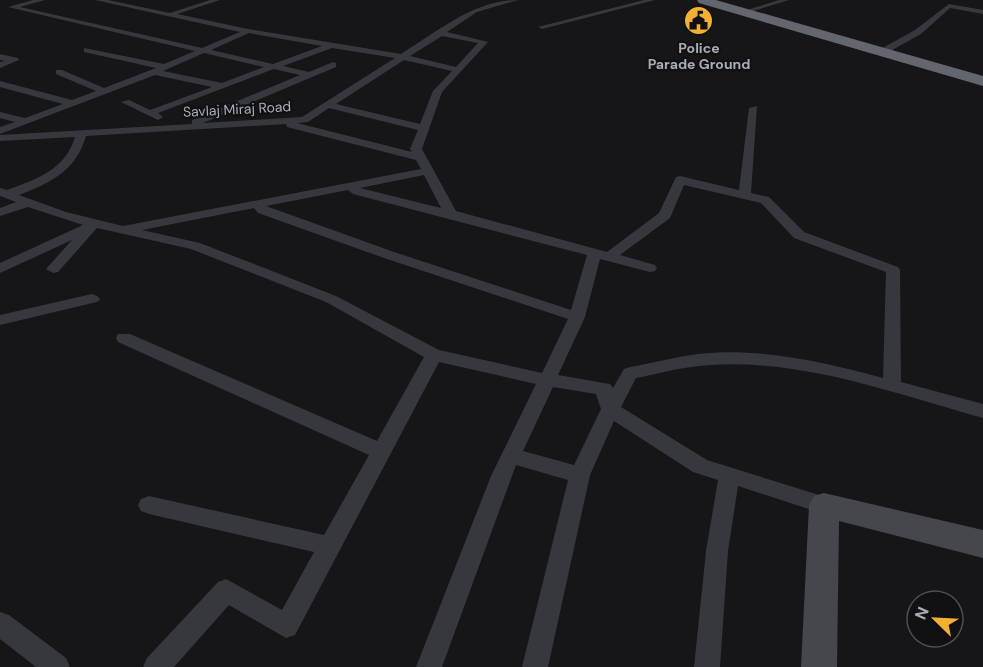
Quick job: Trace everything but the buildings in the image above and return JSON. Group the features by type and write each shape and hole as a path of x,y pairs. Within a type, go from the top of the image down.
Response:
{"highway":[{"path":"704,0 983,81"}],"street":[{"path":"0,10 42,0"},
{"path":"98,0 248,31 403,57 458,70"},
{"path":"123,5 141,0"},
{"path":"170,14 218,0"},
{"name":"Savlaj Miraj Road","path":"0,138 304,120 475,11 515,0"},
{"path":"542,27 652,0"},
{"path":"745,12 782,0"},
{"path":"882,52 918,32 949,2 983,12"},
{"path":"11,7 310,75"},
{"path":"0,131 154,72 248,31"},
{"path":"440,33 484,42 438,91 416,149 451,214"},
{"path":"150,113 331,45"},
{"path":"87,50 165,67"},
{"path":"0,57 15,60 0,65"},
{"path":"184,127 333,65"},
{"path":"59,72 103,91"},
{"path":"154,72 223,86"},
{"path":"0,84 71,103"},
{"path":"126,102 170,123 170,128"},
{"path":"328,105 424,128"},
{"path":"745,195 754,108"},
{"path":"0,115 25,121"},
{"path":"278,122 421,158"},
{"path":"5,193 60,173 71,159 81,134"},
{"path":"122,230 195,214 258,205 428,171"},
{"path":"429,667 511,456 577,317 602,255 664,215 680,180 765,200 799,236 893,270 892,386"},
{"path":"351,186 357,191 650,268"},
{"path":"5,193 62,215 195,246 332,299 434,355 547,380 604,389 610,409 700,466 824,505 983,544"},
{"path":"0,213 29,202"},
{"path":"258,205 263,210 389,255 577,317"},
{"path":"0,269 95,224"},
{"path":"53,269 95,224"},
{"path":"0,320 92,299"},
{"path":"124,338 381,452"},
{"path":"156,667 226,590 286,626 434,355"},
{"path":"535,667 580,475 610,409 630,373 699,360 748,359 832,370 983,411"},
{"path":"511,456 580,475"},
{"path":"708,667 717,551 729,475"},
{"path":"149,505 330,546"},
{"path":"819,667 824,505"},
{"path":"0,624 57,667"}],"place":[{"name":"Police Parade Ground","path":"699,21"}]}
